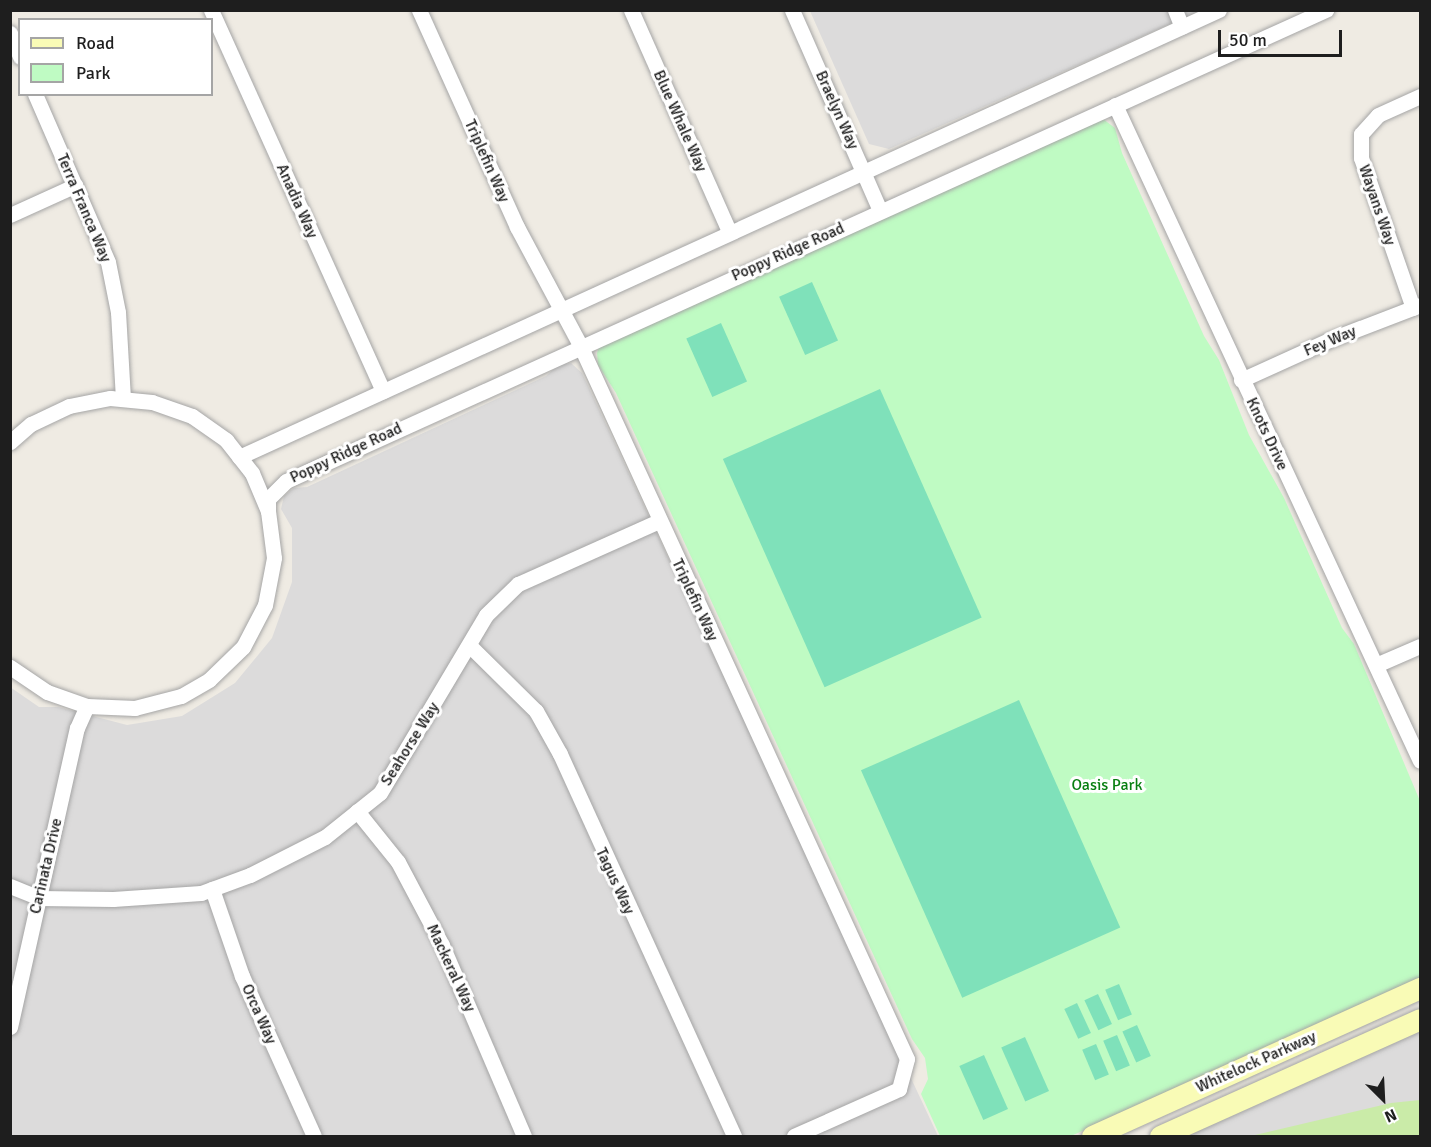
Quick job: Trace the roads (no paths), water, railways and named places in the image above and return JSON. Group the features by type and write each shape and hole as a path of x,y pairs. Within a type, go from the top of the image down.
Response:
{"main road":[{"name":"Whitelock Parkway","path":"1092,1137 1420,988"},
{"name":"Whitelock Parkway","path":"1160,1137 1420,1019"}],"street":[{"name":"Anadia Way","path":"211,10 383,391"},
{"name":"Triplefin Way","path":"419,10 513,219 580,345 659,522 907,1059 899,1089 794,1137"},
{"name":"Blue Whale Way","path":"631,10 729,231"},
{"name":"Braelyn Way","path":"792,10 880,210"},
{"path":"1175,10 1182,27"},
{"path":"239,457 729,231 1219,10"},
{"name":"Poppy Ridge Road","path":"268,511 268,499 286,481 580,345 1326,10"},
{"path":"10,33 18,52"},
{"name":"Terra Franca Way","path":"36,96 100,239 114,286 123,398"},
{"name":"Wayans Way","path":"1417,307 1361,158 1360,134 1378,116 1420,96"},
{"name":"Knots Drive","path":"1115,105 1420,761"},
{"path":"10,215 76,185"},
{"name":"Fey Way","path":"1241,380 1329,340 1417,307"},
{"path":"10,442 31,424 69,406 123,398 152,402 192,416 226,440 252,473 268,511 274,542 270,590 259,620 233,659 202,684 166,702 119,710 87,706 47,693 10,667"},
{"name":"Seahorse Way","path":"10,886 39,898 113,899 201,893 250,875 325,837 380,793 486,615 518,584 659,522"},
{"name":"Tagus Way","path":"469,645 536,711 560,754 734,1137"},
{"path":"1376,665 1420,646"},
{"name":"Carinata Drive","path":"10,1027 77,728 87,706"},
{"name":"Mackeral Way","path":"357,811 398,862 442,945 524,1137"},
{"name":"Orca Way","path":"212,889 242,976 314,1137"}],"park label":[{"name":"Oasis Park","path":"1107,785"}]}
